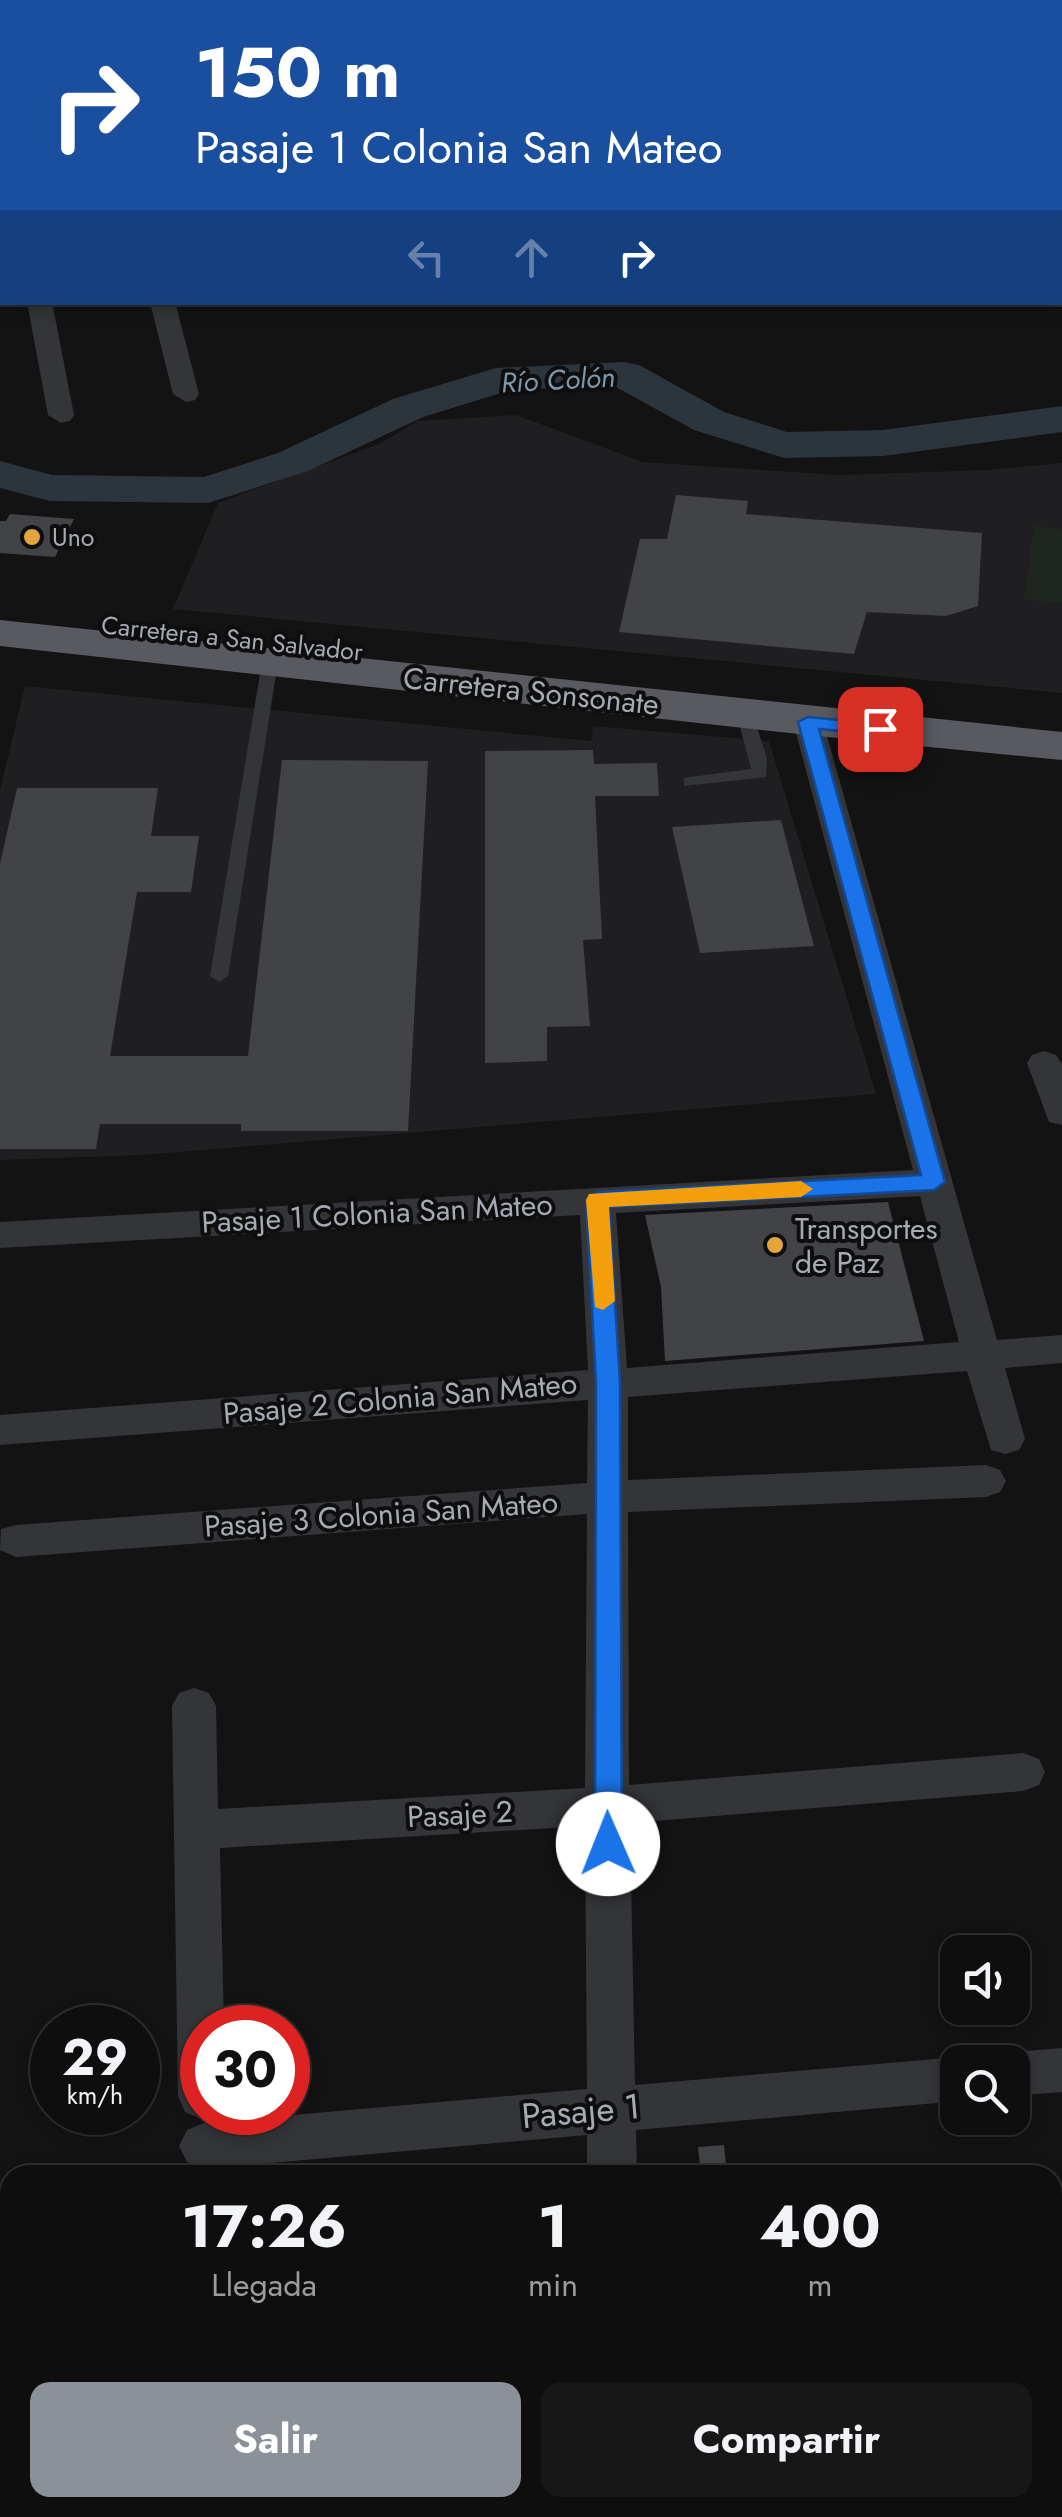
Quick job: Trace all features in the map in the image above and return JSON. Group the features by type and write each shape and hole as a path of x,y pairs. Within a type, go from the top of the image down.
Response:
{"highway":[{"name":"Carretera a San Salvador","path":"0,614 1062,717"},
{"name":"Carretera Sonsonate","path":"0,633 808,722 1062,746"}],"street":[{"path":"40,305 60,414"},
{"path":"163,305 186,394"},
{"path":"808,722 1005,1439"},
{"path":"1044,1063 1062,1113"},
{"name":"Pasaje 1 Colonia San Mateo","path":"0,1236 934,1182"},
{"path":"597,1200 608,1382 606,1707 612,2165"},
{"name":"Pasaje 2 Colonia San Mateo","path":"0,1430 1062,1349"},
{"name":"Pasaje 3 Colonia San Mateo","path":"16,1541 608,1497 986,1481"},
{"path":"194,1706 200,2005"},
{"name":"Pasaje 2","path":"196,1830 608,1806 1022,1772"},
{"path":"1030,2073 1062,2070"},
{"name":"Pasaje 1","path":"204,2145 940,2080"}],"lane":[{"path":"219,976 270,662"},
{"path":"690,782 760,773 760,758 744,714"}],"shaded area":[{"path":"516,415 643,462 839,475 1062,463 1062,693 173,609 218,503 379,444 418,421"},
{"path":"1034,526 1062,529 1062,603 1024,599"},
{"path":"25,686 591,741 593,726 769,741 876,1094 142,1155 0,1160 0,791"}],"building":[{"path":"676,495 748,501 746,514 982,533 978,606 946,616 867,612 854,654 619,632 640,539 667,539"},
{"name":"Uno","path":"10,514 74,519 55,557 0,553 0,521 6,521"},
{"path":"593,750 594,764 657,763 659,796 595,796 602,939 583,940 590,1026 547,1027 547,1061 485,1063 485,751"},
{"path":"282,760 428,761 408,1131 241,1131 241,1124 100,1124 96,1149 0,1149 0,864 17,788 158,788 151,836 199,836 191,892 137,892 110,1056 248,1056"},
{"path":"781,820 814,946 700,953 672,827"},
{"name":"Transportes de Paz","path":"888,1202 924,1341 665,1361 661,1287 645,1215"},
{"path":"724,2145 726,2165 700,2165 698,2147"}],"waterway":[{"name":"Río Colón","path":"0,474 50,488 208,490 293,462 408,408 511,377 624,374 709,421 784,445 883,443 1062,419"}],"slow traffic":[{"path":"603,1301 597,1200 801,1189"}],"place":[{"name":"Uno","path":"32,537"},
{"name":"Transportes de Paz","path":"775,1245"}],"route":[{"path":"608,1844 608,1382 597,1200 934,1182 808,722 880,729"}]}
